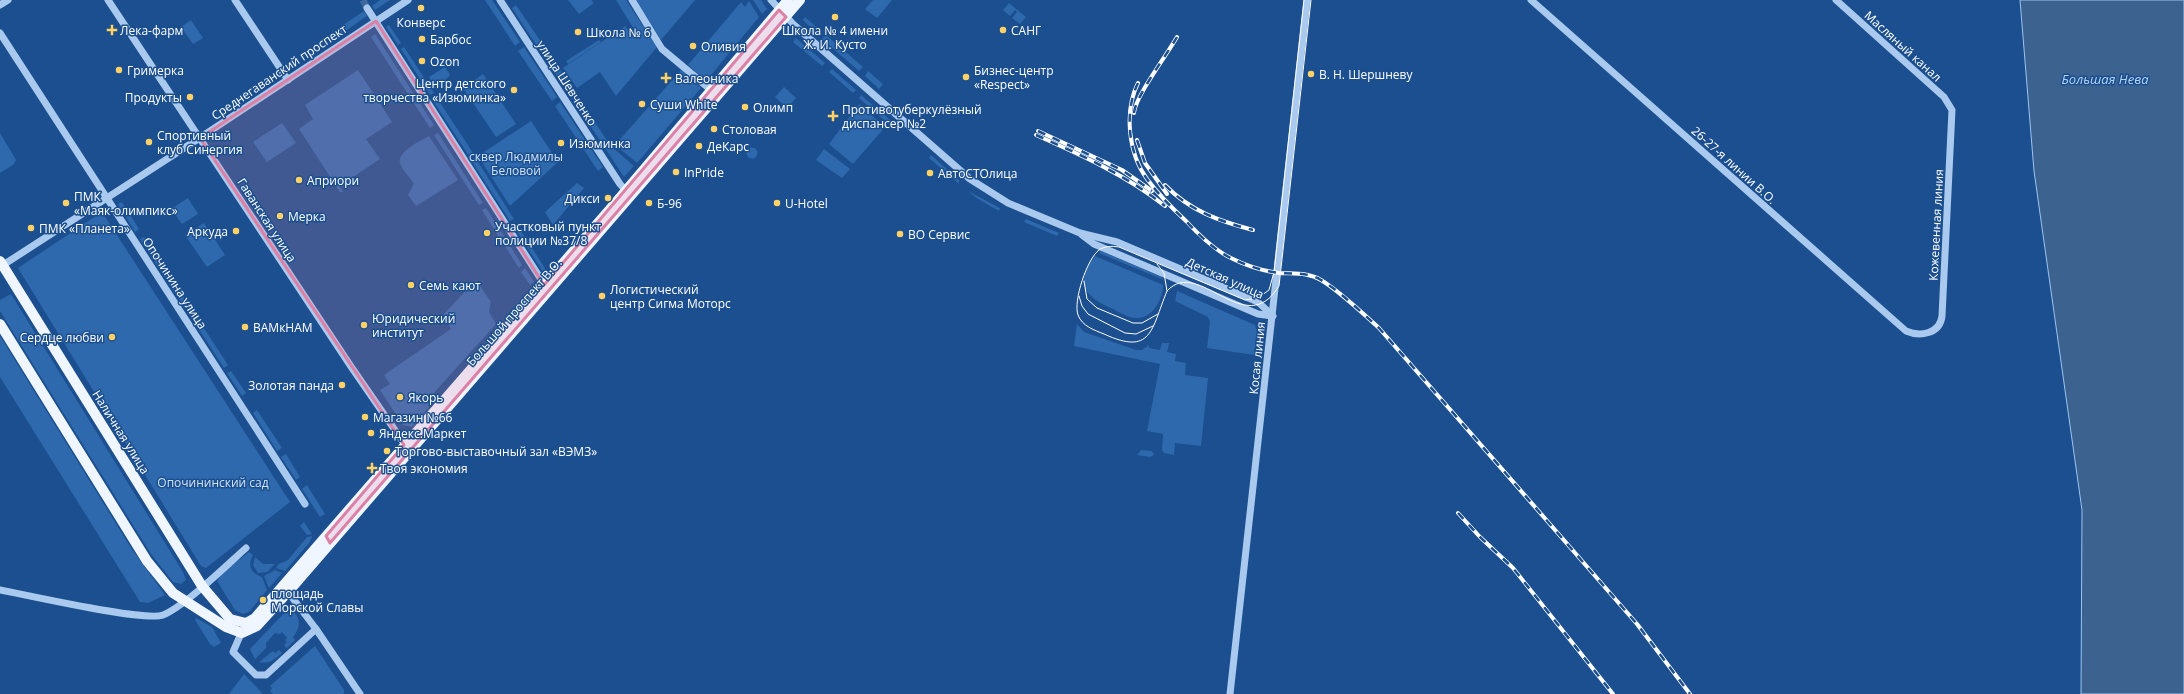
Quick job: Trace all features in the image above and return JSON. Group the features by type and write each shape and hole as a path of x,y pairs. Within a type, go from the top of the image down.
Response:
{"main road":[{"name":"Большой проспект В.О.","path":"242,633 257,626 328,539 783,14 788,0"},
{"name":"Большой проспект В.О.","path":"628,193 711,90 783,14 800,0"},
{"name":"Наличная улица","path":"1,264 202,586 230,619 246,623"},
{"path":"0,324 146,561 172,593 226,627 242,633"},
{"name":"Большой проспект В.О.","path":"246,623 255,618 286,589"}],"street":[{"path":"0,5 8,0"},
{"name":"Гаванская улица","path":"108,0 407,448"},
{"path":"235,0 288,80"},
{"name":"Среднегаванский проспект","path":"1,264 200,138 408,0"},
{"name":"улица Шевченко","path":"500,0 628,193"},
{"path":"632,0 662,49 711,90"},
{"name":"Детская улица","path":"771,0 783,14 970,179 1008,203 1080,233 1258,314 1273,316"},
{"name":"Косая линия","path":"1230,694 1307,0"},
{"name":"26-27-я линии В.О.","path":"1531,0 1906,331 1912,334 1927,333"},
{"name":"Масляный канал","path":"1836,0 1944,97 1952,110"},
{"path":"367,8 546,289"},
{"name":"Опочинина улица","path":"0,33 305,504"},
{"name":"Кожевенная линия","path":"1927,333 1935,330 1942,321 1952,110"},
{"name":"Детская улица","path":"1096,241 1117,242 1258,302 1273,316"},
{"path":"0,590 149,616 161,615 184,601 246,548"},
{"path":"286,589 316,629 360,694"},
{"path":"246,623 233,652 256,675 261,676 266,675 316,629"}],"highlighted area":[{"path":"779,10 786,17 330,543 326,536 404,445 200,138 376,21 544,285"}],"green space":[{"path":"380,0 390,0 375,10 372,6"},
{"path":"485,0 492,0 520,42 515,46"},
{"path":"568,0 591,0 594,3 579,14"},
{"path":"616,0 626,0 657,47 616,96 600,72 577,88 563,68 625,26 629,32 634,29"},
{"path":"636,0 695,0 661,40"},
{"path":"753,0 761,0 767,9 762,14"},
{"path":"873,0 892,0 877,18 865,9"},
{"path":"749,1 759,17 706,81 688,65 741,2 745,7"},
{"path":"1009,3 1026,17 1020,24 1012,18 1017,12 1015,10 1010,16 1003,10"},
{"path":"516,5 573,89 568,93 512,8"},
{"path":"364,11 367,16 341,34 337,29"},
{"path":"805,17 820,30 817,34 803,20"},
{"path":"191,20 203,38 193,44 181,27"},
{"path":"389,25 401,43 398,45 386,27"},
{"path":"375,34 434,125 430,128 371,37"},
{"path":"826,35 863,67 859,71 822,39"},
{"path":"796,38 825,63 822,66 793,42"},
{"path":"599,40 601,42 568,64 566,61"},
{"path":"404,47 434,93 430,95 401,49"},
{"path":"524,47 557,97 552,101 518,51"},
{"path":"445,67 450,75 437,90 429,77"},
{"path":"832,69 856,90 853,93 829,72"},
{"path":"358,70 392,122 366,139 380,159 344,183 340,187 343,192 340,192 299,129 313,119 305,105"},
{"path":"681,70 701,88 637,163 615,145"},
{"path":"868,71 883,84 879,89 865,76"},
{"path":"483,74 516,124 496,137 463,88"},
{"path":"784,87 796,98 787,108 775,97"},
{"path":"576,95 611,146 634,166 624,177 572,98"},
{"path":"861,95 895,124 892,127 859,98"},
{"path":"437,98 473,153 469,156 433,101"},
{"path":"560,102 603,167 598,171 555,106"},
{"path":"859,104 885,127 853,164 829,144"},
{"name":"сквер Людмилы Беловой","path":"531,121 558,162 510,206 478,156"},
{"path":"282,123 296,143 267,162 253,142"},
{"path":"0,133 16,160 13,165 0,173"},
{"path":"438,133 483,203 479,205 434,135"},
{"path":"429,136 458,180 416,206 408,195 414,184 401,166 400,159 402,154 410,147"},
{"path":"752,147 756,149 758,153 756,157 752,159 748,157 746,153 748,149"},
{"path":"824,149 850,169 842,178 816,160"},
{"path":"931,155 959,180 959,184 929,158"},
{"path":"475,157 514,219 510,221 471,160"},
{"path":"577,183 584,188 553,225 545,212"},
{"path":"968,191 1000,208 999,211 978,199"},
{"path":"188,198 198,214 182,224 171,209"},
{"path":"122,202 139,229 135,232 118,204"},
{"path":"486,208 504,236 500,239 482,210"},
{"name":"Опочининский сад","path":"102,212 290,502 206,568 201,566 18,268"},
{"path":"1026,219 1059,233 1057,236 1024,222"},
{"path":"204,223 225,255 207,267 185,235"},
{"path":"519,228 546,270 543,272 516,230"},
{"path":"144,237 228,365 224,368 140,239"},
{"path":"507,241 522,265 519,268 503,243"},
{"path":"1101,251 1161,277 1164,280 1099,253"},
{"path":"1095,256 1163,285 1163,290 1156,307 1148,315 1137,318 1122,314 1095,300 1089,294 1084,282 1085,274"},
{"path":"525,268 534,282 530,285 521,272"},
{"path":"476,280 491,302 489,312 496,324 431,396 435,400 412,427 403,425 380,390 390,384 384,375 451,329 443,315"},
{"path":"1177,291 1255,325 1257,331 1254,355 1207,348 1210,322 1208,317 1175,301"},
{"path":"11,294 183,572 186,580 181,584 173,582 151,554 0,311 0,300"},
{"path":"1077,324 1084,332 1136,350 1142,350 1149,345 1149,348 1160,350 1162,343 1169,343 1167,352 1176,354 1175,361 1186,363 1185,375 1208,378 1201,446 1175,443 1174,455 1164,453 1162,450 1163,434 1147,431 1160,364 1074,346"},
{"path":"0,336 131,548 165,595 148,603 140,602 0,377"},
{"path":"231,371 246,393 242,396 227,373"},
{"path":"257,410 282,448 277,451 253,413"},
{"path":"1141,450 1152,451 1154,455 1150,457 1137,455"},
{"path":"286,454 300,477 296,480 281,457"},
{"path":"307,485 325,514 320,517 302,489"},
{"path":"304,522 312,534 307,535 300,526"},
{"path":"312,536 310,542 285,571 276,568 279,564 288,560 307,537"},
{"path":"249,552 253,555 250,563 251,569 262,577 267,590 249,612 243,614 235,610 217,581 222,573"},
{"path":"255,557 263,564 275,564 267,572 258,573 253,565"},
{"path":"275,570 282,573 269,588 264,576"},
{"path":"288,609 296,614 299,622 298,630 293,637 295,640 287,648 284,645 287,642 285,640 287,638 282,632 280,634 275,633 266,643 266,648 255,659 250,649"},
{"path":"196,618 212,627 221,643 214,647 210,644 195,620"},
{"path":"315,646 344,690 344,694 273,694 270,691 272,688 270,686"},
{"path":"279,650 282,653 272,661 266,663 259,662 273,651 275,653"},
{"path":"244,674 262,693 261,694 229,694"}],"water":[{"name":"Большая Нева","path":"2020,0 2184,0 2184,694 2081,694 2082,510 2034,171"}],"tunnel":[{"path":"363,0 367,8"}],"tram line":[{"path":"1304,0 1274,272 1269,290 1258,298 1245,300 1119,247 1106,247 1099,250 1090,262 1082,281 1077,300 1078,315 1082,322 1089,327 1120,340 1132,342 1141,340 1148,335 1153,328 1167,291 1180,283 1193,283 1237,303 1252,305 1266,301 1279,286 1311,0"},
{"path":"1157,264 1164,273 1167,291"},
{"path":"1084,281 1087,299 1097,308 1133,323 1142,323 1158,314"},
{"path":"1079,296 1082,306 1088,314 1125,333 1136,334 1153,326"}],"railway":[{"path":"1134,113 1146,86 1177,37"},
{"path":"1138,83 1131,106 1130,132 1132,145 1141,169 1160,195 1202,237 1226,256 1262,270 1316,277 1344,297 1379,328 1637,624 1690,694"},
{"path":"1038,131 1122,170 1152,191"},
{"path":"1036,135 1119,175 1165,206"},
{"path":"1137,140 1145,163 1167,194"},
{"path":"1165,185 1185,202 1206,214 1228,223 1253,230"},
{"path":"1458,513 1480,537 1513,568 1613,694"}],"place":[{"name":"Конверс","path":"421,8"},
{"name":"Школа № 4 имени Ж. И. Кусто","path":"835,17"},
{"name":"Лека-фарм","path":"112,30"},
{"name":"САНГ","path":"1003,30"},
{"name":"Школа № 6","path":"578,32"},
{"name":"Барбос","path":"422,39"},
{"name":"Оливия","path":"693,46"},
{"name":"Ozon","path":"422,61"},
{"name":"Гримерка","path":"119,70"},
{"name":"В. Н. Шершневу","path":"1311,74"},
{"name":"Бизнес-центр «Respect»","path":"966,77"},
{"name":"Валеоника","path":"666,78"},
{"name":"Центр детского творчества «Изюминка»","path":"514,90"},
{"name":"Продукты","path":"190,97"},
{"name":"Суши White","path":"642,104"},
{"name":"Олимп","path":"745,107"},
{"name":"Противотуберкулёзный диспансер №2","path":"833,116"},
{"name":"Столовая","path":"714,129"},
{"name":"Спортивный клуб Синергия","path":"149,142"},
{"name":"Изюминка","path":"561,143"},
{"name":"ДеКарс","path":"699,146"},
{"name":"InPride","path":"676,172"},
{"name":"АвтоСТОлица","path":"930,173"},
{"name":"Априори","path":"299,180"},
{"name":"Дикси","path":"608,198"},
{"name":"ПМК «Маяк-олимпикс»","path":"66,203"},
{"name":"Б-96","path":"649,203"},
{"name":"U-Hotel","path":"777,203"},
{"name":"Мерка","path":"280,216"},
{"name":"ПМК «Планета»","path":"31,228"},
{"name":"Аркуда","path":"236,231"},
{"name":"Участковый пункт полиции №37/8","path":"487,233"},
{"name":"ВО Сервис","path":"900,234"},
{"name":"Семь кают","path":"411,285"},
{"name":"Логистический центр Сигма Моторс","path":"602,296"},
{"name":"Юридический институт","path":"364,325"},
{"name":"ВАМкНАМ","path":"245,327"},
{"name":"Сердце любви","path":"112,337"},
{"name":"Золотая панда","path":"342,385"},
{"name":"Якорь","path":"400,397"},
{"name":"Магазин №66","path":"365,417"},
{"name":"Яндекс.Маркет","path":"371,433"},
{"name":"Торгово-выставочный зал «ВЭМЗ»","path":"387,451"},
{"name":"Твоя экономия","path":"372,468"},
{"name":"площадь Морской Славы","path":"263,600"}]}
